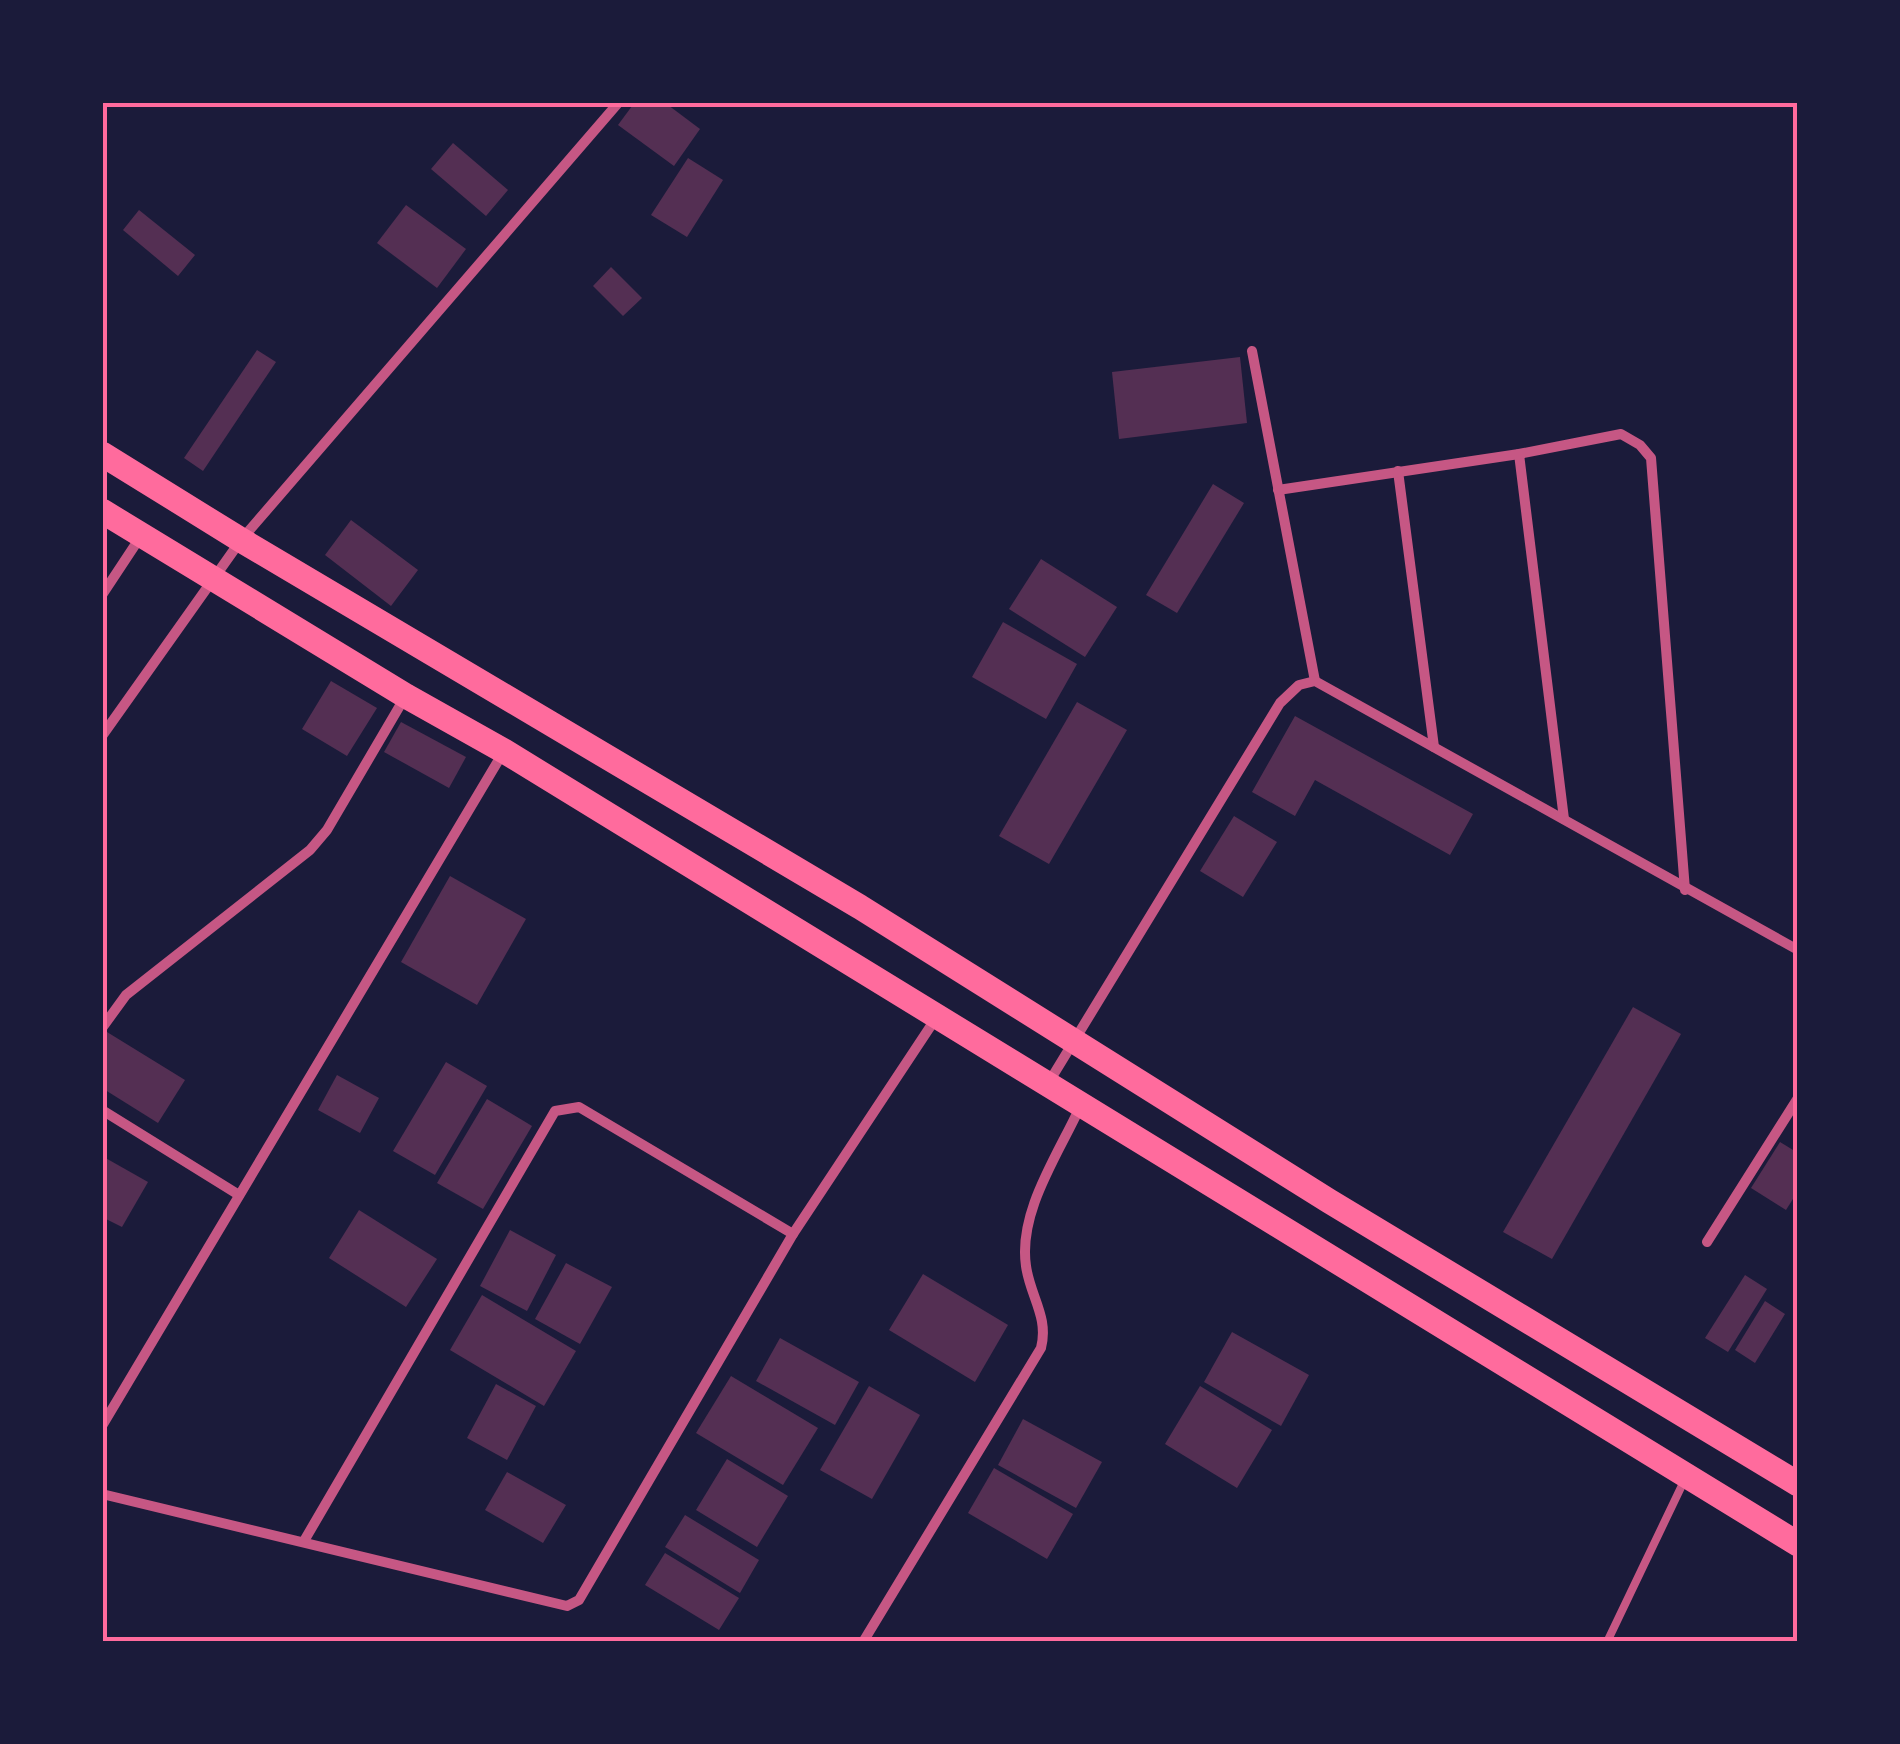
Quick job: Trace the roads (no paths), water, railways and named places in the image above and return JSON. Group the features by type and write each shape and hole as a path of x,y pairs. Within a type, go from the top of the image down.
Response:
{"main road":[{"path":"102,454 860,908 1798,1484"},
{"path":"102,511 406,696 504,750 1798,1544"}],"street":[{"path":"102,736 241,540 619,102"},
{"path":"1252,352 1315,681"},
{"path":"1278,490 1519,454 1621,434 1640,445 1651,458 1685,890"},
{"path":"1519,454 1564,820"},
{"path":"1398,471 1434,748"},
{"path":"102,595 142,535"},
{"path":"1047,1086 1280,702 1299,686 1315,681 1798,950"},
{"path":"102,1028 126,995 310,850 335,818 406,696"},
{"path":"102,1426 504,750"},
{"path":"102,1494 566,1606 579,1600 793,1234 936,1018"},
{"path":"1707,1242 1798,1098"},
{"path":"863,1642 1042,1348 1046,1330 1026,1268 1025,1241 1033,1208 1080,1106"},
{"path":"304,1541 555,1111 579,1107 793,1234"},
{"path":"102,1110 239,1195"}],"lane":[{"path":"1607,1642 1688,1476"}]}
